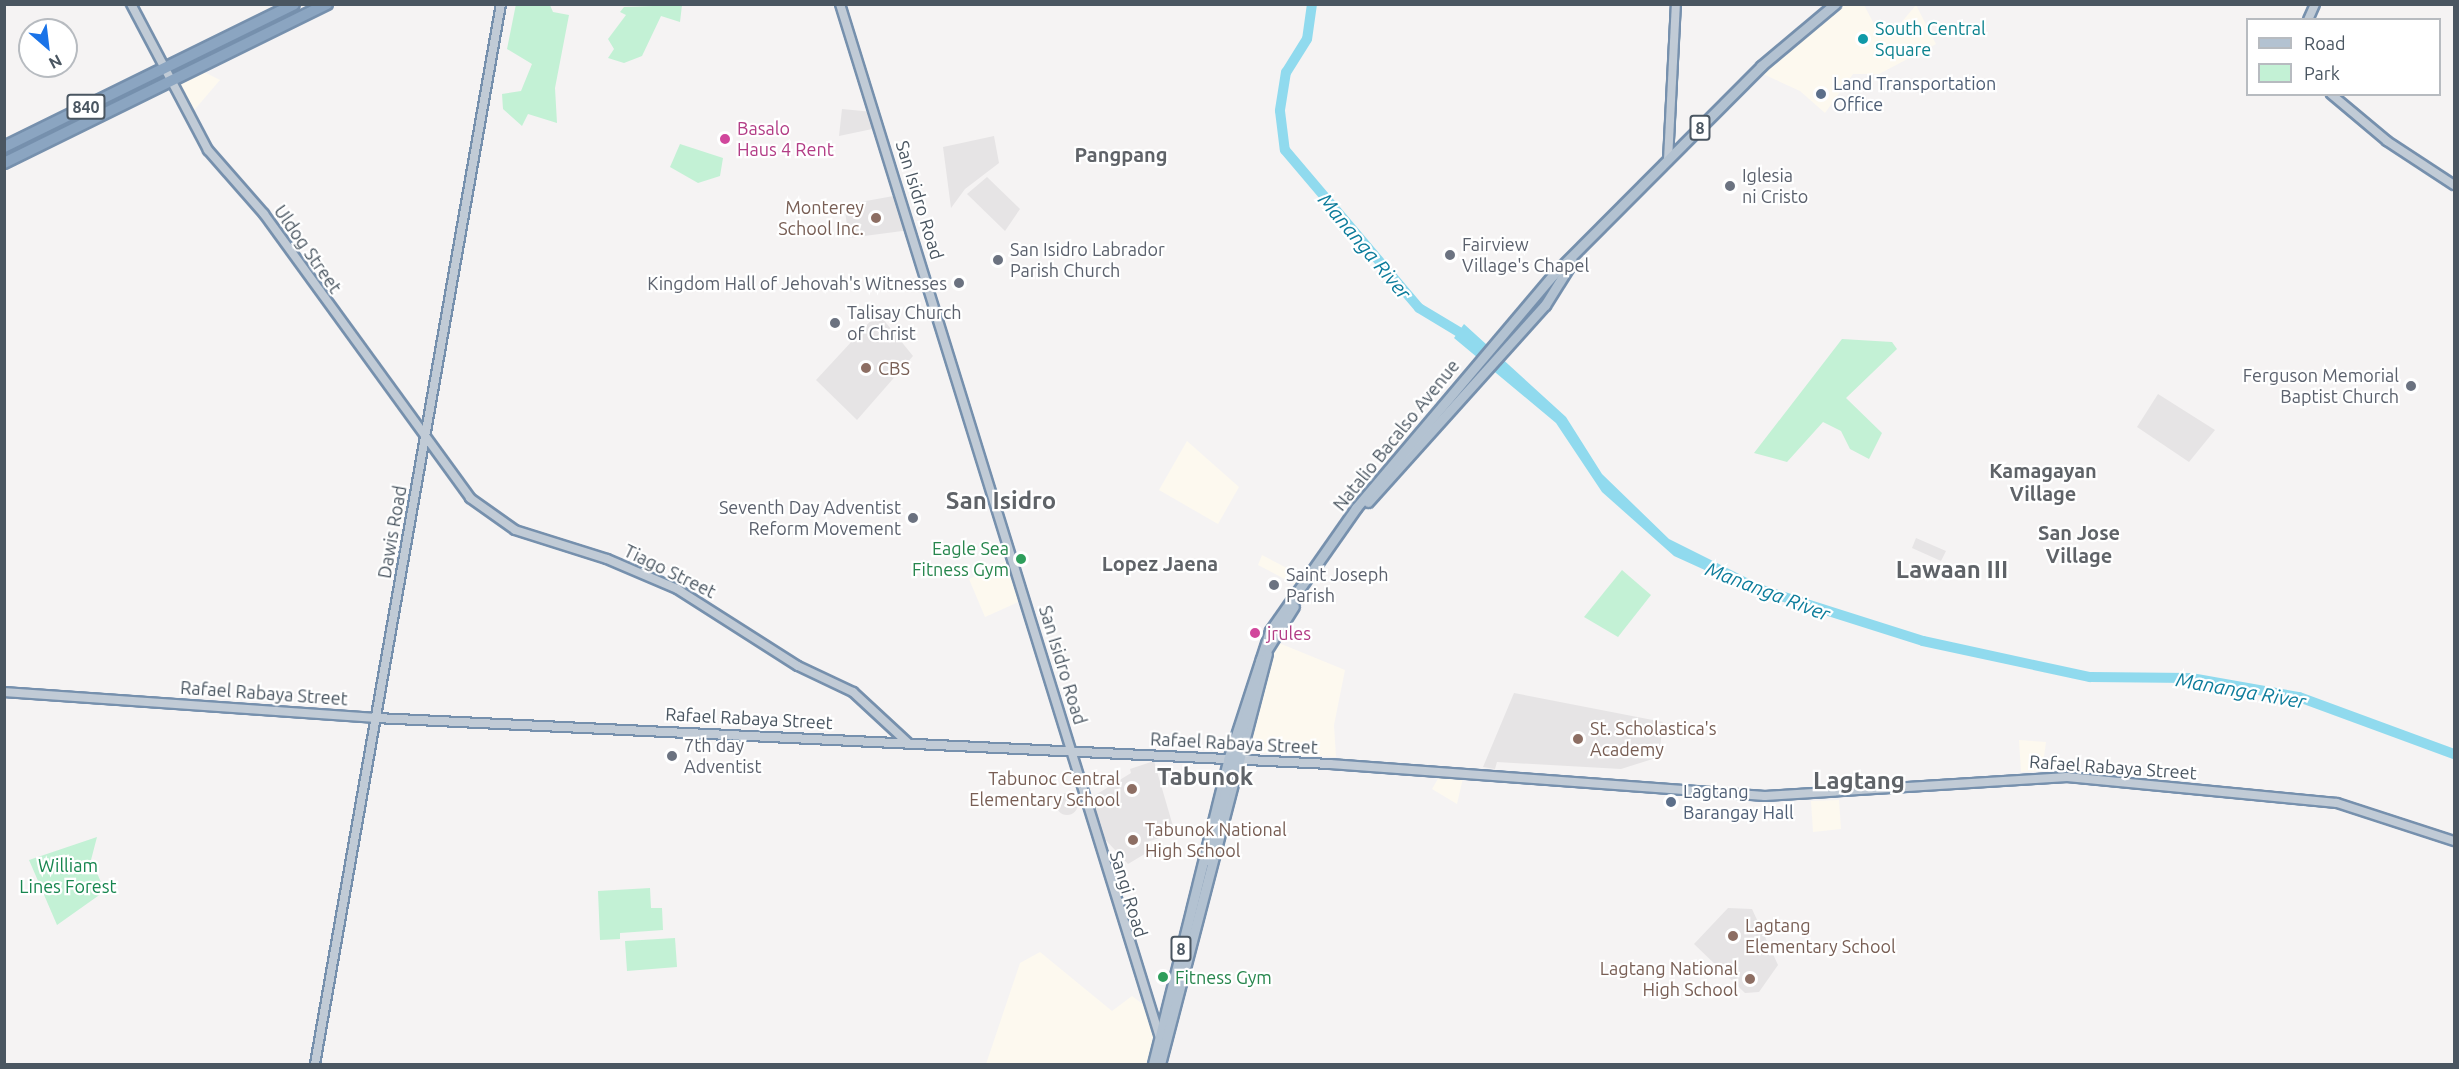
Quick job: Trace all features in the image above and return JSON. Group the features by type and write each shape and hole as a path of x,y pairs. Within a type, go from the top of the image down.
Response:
{"highway":[{"name":"840","path":"4,147 294,4"},
{"name":"840","path":"4,163 327,4"}],"main road":[{"name":"Natalio Bacalso Avenue","path":"1205,873 1265,647 1356,508 1410,440 1536,296 1761,66 1835,4"},
{"name":"Natalio Bacalso Avenue","path":"1153,1065 1163,1039 1205,873 1228,760 1265,647 1361,511 1545,305 1573,260"},
{"name":"Natalio Bacalso Avenue","path":"1205,873 1240,761 1265,647"},
{"name":"Natalio Bacalso Avenue","path":"1160,1065 1163,1039"}],"street":[{"path":"131,4 168,66"},
{"name":"Dawis Road","path":"315,1065 501,4"},
{"name":"San Isidro Road","path":"840,4 1071,751"},
{"path":"1668,160 1676,4"},
{"path":"2309,18 2315,4"},
{"name":"Uldog Street","path":"168,66 208,150 264,213 425,434"},
{"path":"2333,96 2381,137 2454,185"},
{"name":"Tiago Street","path":"425,434 470,498 500,521 676,589 798,666 853,692 907,742"},
{"name":"Rafael Rabaya Street","path":"4,692 376,718 907,742 1228,760 1775,797 2067,777 2337,803 2454,841"},
{"name":"Sangi Road","path":"1071,751 1163,1039"}],"shaded area":[{"name":"South Central Square","path":"1839,5 1864,5 1874,24 1900,24 1916,5 1936,44 1879,74 1853,74 1825,113 1800,91 1763,74"},
{"path":"200,70 220,80 190,115 179,84"},
{"path":"842,109 873,112 877,128 839,136"},
{"path":"994,136 999,163 965,189 951,208 943,147"},
{"path":"987,177 1020,209 1005,231 967,194"},
{"name":"Monterey School Inc.","path":"899,195 910,230 849,238 844,205"},
{"name":"CBS","path":"878,313 913,356 857,420 816,380"},
{"path":"2158,394 2215,430 2189,462 2137,427"},
{"path":"1187,441 1239,487 1218,524 1159,490"},
{"path":"1916,538 1946,551 1941,561 1912,548"},
{"path":"1262,555 1302,576 1296,585 1258,565"},
{"path":"1009,560 1021,601 985,617 969,579"},
{"path":"1274,641 1345,670 1334,725 1336,757 1247,752"},
{"name":"St. Scholastica's Academy","path":"1514,693 1663,722 1659,757 1621,769 1497,762 1495,769 1483,767"},
{"path":"2019,740 2046,742 2042,771 2021,772"},
{"name":"Tabunoc Central Elementary School","path":"1154,761 1175,833 1144,843 1148,852 1128,864 1101,835 1089,799 1131,773 1130,769"},
{"path":"1439,777 1463,778 1457,804 1432,789"},
{"path":"1067,793 1075,796 1078,804 1075,812 1067,815 1059,812 1056,804 1059,796"},
{"path":"1839,800 1841,829 1813,832 1811,801"},
{"name":"Lagtang Elementary School","path":"1728,908 1752,909 1778,965 1759,992 1745,993 1694,944"},
{"path":"1040,952 1112,1011 1132,996 1149,1009 1157,1039 1151,1064 986,1064 1020,963"}],"green space":[{"path":"516,4 550,5 553,12 569,15 555,88 557,123 528,114 522,126 503,109 502,94 521,91 532,64 507,49"},
{"path":"682,5 680,22 661,16 642,56 624,63 608,58 614,49 608,39 626,15 620,12 624,7"},
{"path":"680,144 723,158 720,176 698,183 670,167"},
{"path":"1842,339 1892,342 1897,349 1846,398 1882,433 1869,459 1850,449 1841,431 1823,422 1787,462 1754,453"},
{"path":"1622,570 1651,595 1618,637 1584,617"},
{"name":"William Lines Forest","path":"97,837 91,860 105,891 57,925 29,860"},
{"path":"650,888 651,908 662,908 663,930 620,933 620,939 600,940 598,891"},
{"path":"675,938 677,967 627,971 625,941"}],"water":[{"path":"1464,324 1566,417 1602,474 1669,539 1777,593 1773,601 1674,556 1602,492 1556,423 1454,338"}],"waterway":[{"name":"Mananga River","path":"1312,4 1307,39 1286,72 1280,111 1285,150 1419,308 1469,338"},
{"name":"Mananga River","path":"1762,590 1923,641 2090,677 2191,678 2299,697 2454,754"}],"place":[{"name":"South Central Square","path":"1863,39"},
{"name":"Land Transportation Office","path":"1821,94"},
{"name":"Basalo Haus 4 Rent","path":"725,139"},
{"name":"Iglesia ni Cristo","path":"1730,186"},
{"name":"Monterey School Inc.","path":"876,218"},
{"name":"Fairview Village's Chapel","path":"1450,255"},
{"name":"San Isidro Labrador Parish Church","path":"998,260"},
{"name":"Kingdom Hall of Jehovah's Witnesses","path":"959,283"},
{"name":"Talisay Church of Christ","path":"835,323"},
{"name":"CBS","path":"866,368"},
{"name":"Ferguson Memorial Baptist Church","path":"2411,386"},
{"name":"Seventh Day Adventist Reform Movement","path":"913,518"},
{"name":"Eagle Sea Fitness Gym","path":"1021,559"},
{"name":"Saint Joseph Parish","path":"1274,585"},
{"name":"jrules","path":"1255,633"},
{"name":"St. Scholastica's Academy","path":"1578,739"},
{"name":"7th day Adventist","path":"672,756"},
{"name":"Tabunoc Central Elementary School","path":"1132,789"},
{"name":"Lagtang Barangay Hall","path":"1671,802"},
{"name":"Tabunok National High School","path":"1133,840"},
{"name":"Lagtang Elementary School","path":"1733,936"},
{"name":"Fitness Gym","path":"1163,977"},
{"name":"Lagtang National High School","path":"1750,979"}],"district":[{"name":"Pangpang","path":"1121,154"},
{"name":"Kamagayan Village","path":"2043,482"},
{"name":"San Isidro","path":"1001,501"},
{"name":"San Jose Village","path":"2079,544"},
{"name":"Lopez Jaena","path":"1160,563"},
{"name":"Lawaan III","path":"1952,570"},
{"name":"Tabunok","path":"1205,777"},
{"name":"Lagtang","path":"1859,781"}]}
